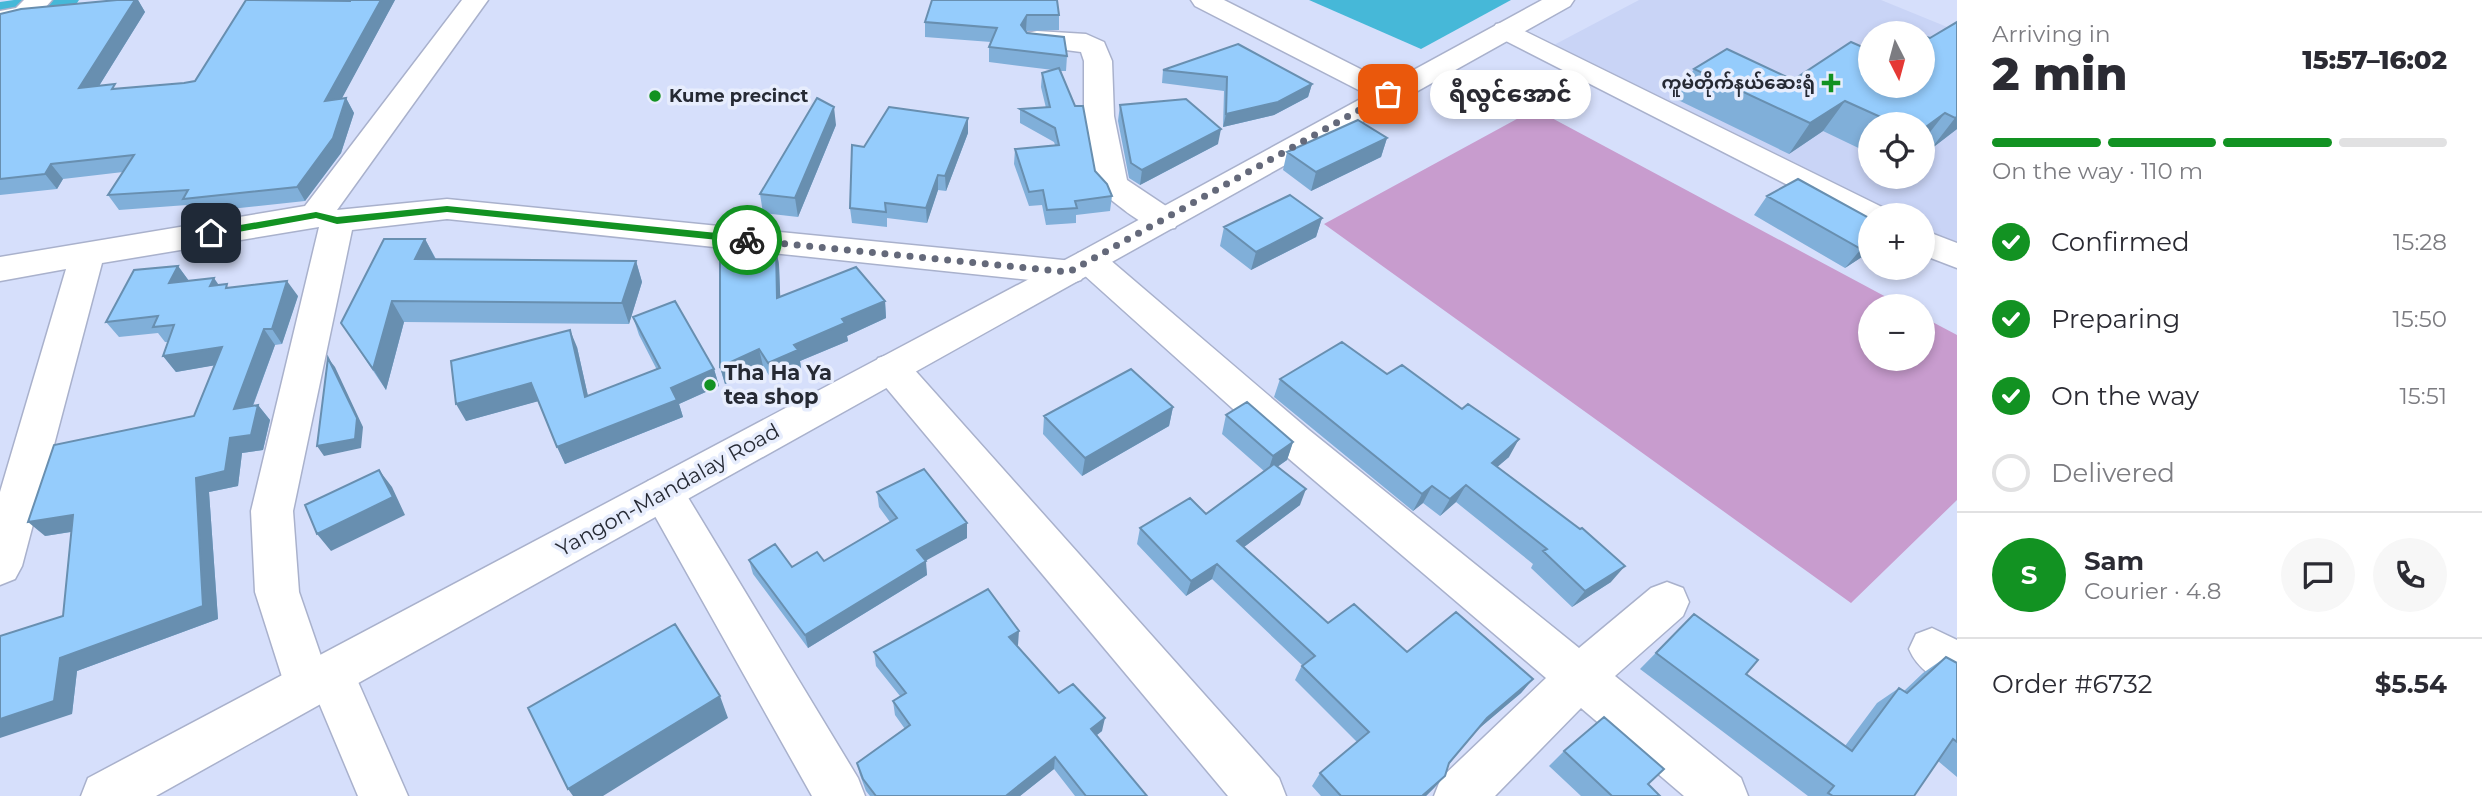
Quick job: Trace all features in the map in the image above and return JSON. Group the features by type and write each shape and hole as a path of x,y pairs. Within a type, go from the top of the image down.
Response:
{"main road":[{"path":"383,796 319,680 277,592 272,512 327,218 475,0"},
{"path":"1204,0 1388,94"},
{"path":"0,2 18,8"},
{"path":"1526,13 1858,207"},
{"name":"Yangon-Mandalay Road","path":"106,796 1080,267 1526,13"},
{"path":"1037,39 1086,42 1094,48 1098,61 1099,116 1112,185 1164,220"},
{"path":"0,269 327,218 447,209 1080,267 1295,440 1723,796"},
{"path":"1935,247 1957,257"},
{"path":"0,566 87,255"},
{"path":"891,368 1261,796"},
{"path":"663,494 840,796"},
{"path":"1459,796 1581,676 1667,602"}],"shaded area":[{"path":"1639,0 1881,0 1932,21 1858,21 1858,98 1936,98 1936,22 1957,31 1957,245 1935,235 1935,203 1872,203 1552,46"},
{"path":"1535,109 1881,294 1858,294 1858,371 1935,371 1935,323 1957,335 1957,500 1851,603 1324,224"}],"water":[{"path":"1309,0 1511,0 1421,49"}],"building":[{"path":"135,0 79,88 115,84 112,89 195,81 246,0 381,0 325,101 346,98 333,138 297,187 183,199 188,190 108,195 134,155 51,164 45,174 0,179 0,14 21,9"},
{"path":"932,0 1057,0 1059,15 1027,15 1021,25 1027,33 1064,37 1067,56 989,47 997,28 925,22"},
{"path":"1957,22 1955,118 1945,113 1935,120 1935,112 1869,112 1845,101 1810,123 1694,69 1727,49 1793,80 1851,42 1858,45 1858,98 1936,98 1936,34"},
{"path":"1238,44 1312,84 1278,102 1226,114 1227,77 1163,70"},
{"path":"1059,68 1075,106 1083,106 1095,171 1107,184 1112,196 1075,201 1077,208 1047,210 1043,190 1029,192 1015,149 1059,145 1055,128 1020,109 1050,107 1042,73"},
{"path":"817,98 834,107 795,198 760,194"},
{"path":"1186,99 1221,129 1142,170 1131,163 1120,105"},
{"path":"889,107 968,118 945,176 938,175 926,208 885,203 886,212 850,208 852,145 864,147"},
{"path":"1358,120 1387,138 1316,172 1287,152"},
{"path":"1798,179 1858,212 1858,247 1767,196"},
{"path":"1290,195 1322,218 1256,252 1224,227"},
{"path":"384,239 425,239 415,259 636,261 622,303 392,301 373,369 341,323"},
{"path":"776,248 777,298 856,267 885,301 842,319 845,323 794,345 798,350 768,363 759,349 720,367 720,253"},
{"path":"178,266 169,283 214,278 210,286 227,284 226,288 287,281 272,329 264,329 234,409 258,405 251,435 230,438 225,471 196,478 203,606 60,658 54,701 0,719 0,636 63,616 73,515 28,522 54,445 194,416 222,347 163,356 174,325 153,327 158,316 106,322 134,270"},
{"path":"675,301 714,369 671,388 677,400 557,447 531,383 456,404 451,361 570,330 585,397 660,368 633,317"},
{"path":"1342,342 1387,374 1402,365 1462,409 1468,404 1519,439 1492,463 1582,528 1625,566 1585,591 1543,551 1547,549 1466,485 1450,499 1432,486 1422,494 1280,379"},
{"path":"328,358 357,418 355,439 317,446"},
{"path":"1131,369 1173,407 1085,458 1044,416"},
{"path":"1247,402 1293,442 1273,456 1226,415"},
{"path":"1274,464 1306,489 1237,541 1328,623 1354,604 1407,652 1456,612 1533,679 1487,718 1449,763 1445,776 1422,796 1341,796 1320,773 1369,732 1302,666 1315,656 1217,564 1191,581 1140,528 1190,498 1206,514"},
{"path":"924,469 967,523 917,550 926,561 805,635 749,560 775,544 792,567 817,552 824,561 897,518 877,492"},
{"path":"379,470 393,497 317,534 305,505"},
{"path":"988,589 1019,631 1009,637 1059,693 1073,684 1105,718 1091,729 1147,796 1086,796 1055,757 1008,796 876,796 863,779 857,763 910,725 893,701 906,693 874,652"},
{"path":"1694,614 1758,660 1746,674 1852,751 1899,688 1907,693 1946,657 1957,663 1957,742 1953,739 1914,796 1833,796 1828,793 1834,786 1656,653"},
{"path":"675,624 720,696 568,789 528,708"},
{"path":"1604,717 1664,769 1648,784 1660,796 1612,796 1564,751"}],"waterway":[{"path":"0,10 66,0"}],"way so far":[{"path":"747,240 1069,272 1388,94"}],"place":[{"name":"ကူမဲတိုက်နယ်ဆေးရုံ","path":"1831,83"},
{"name":"ရီလွင်အောင်","path":"1388,94"},
{"name":"Kume precinct","path":"655,96"},
{"name":"Tha Ha Ya tea shop","path":"710,385"}],"route":[{"path":"211,233 316,215 337,220 447,209 747,240"}]}
